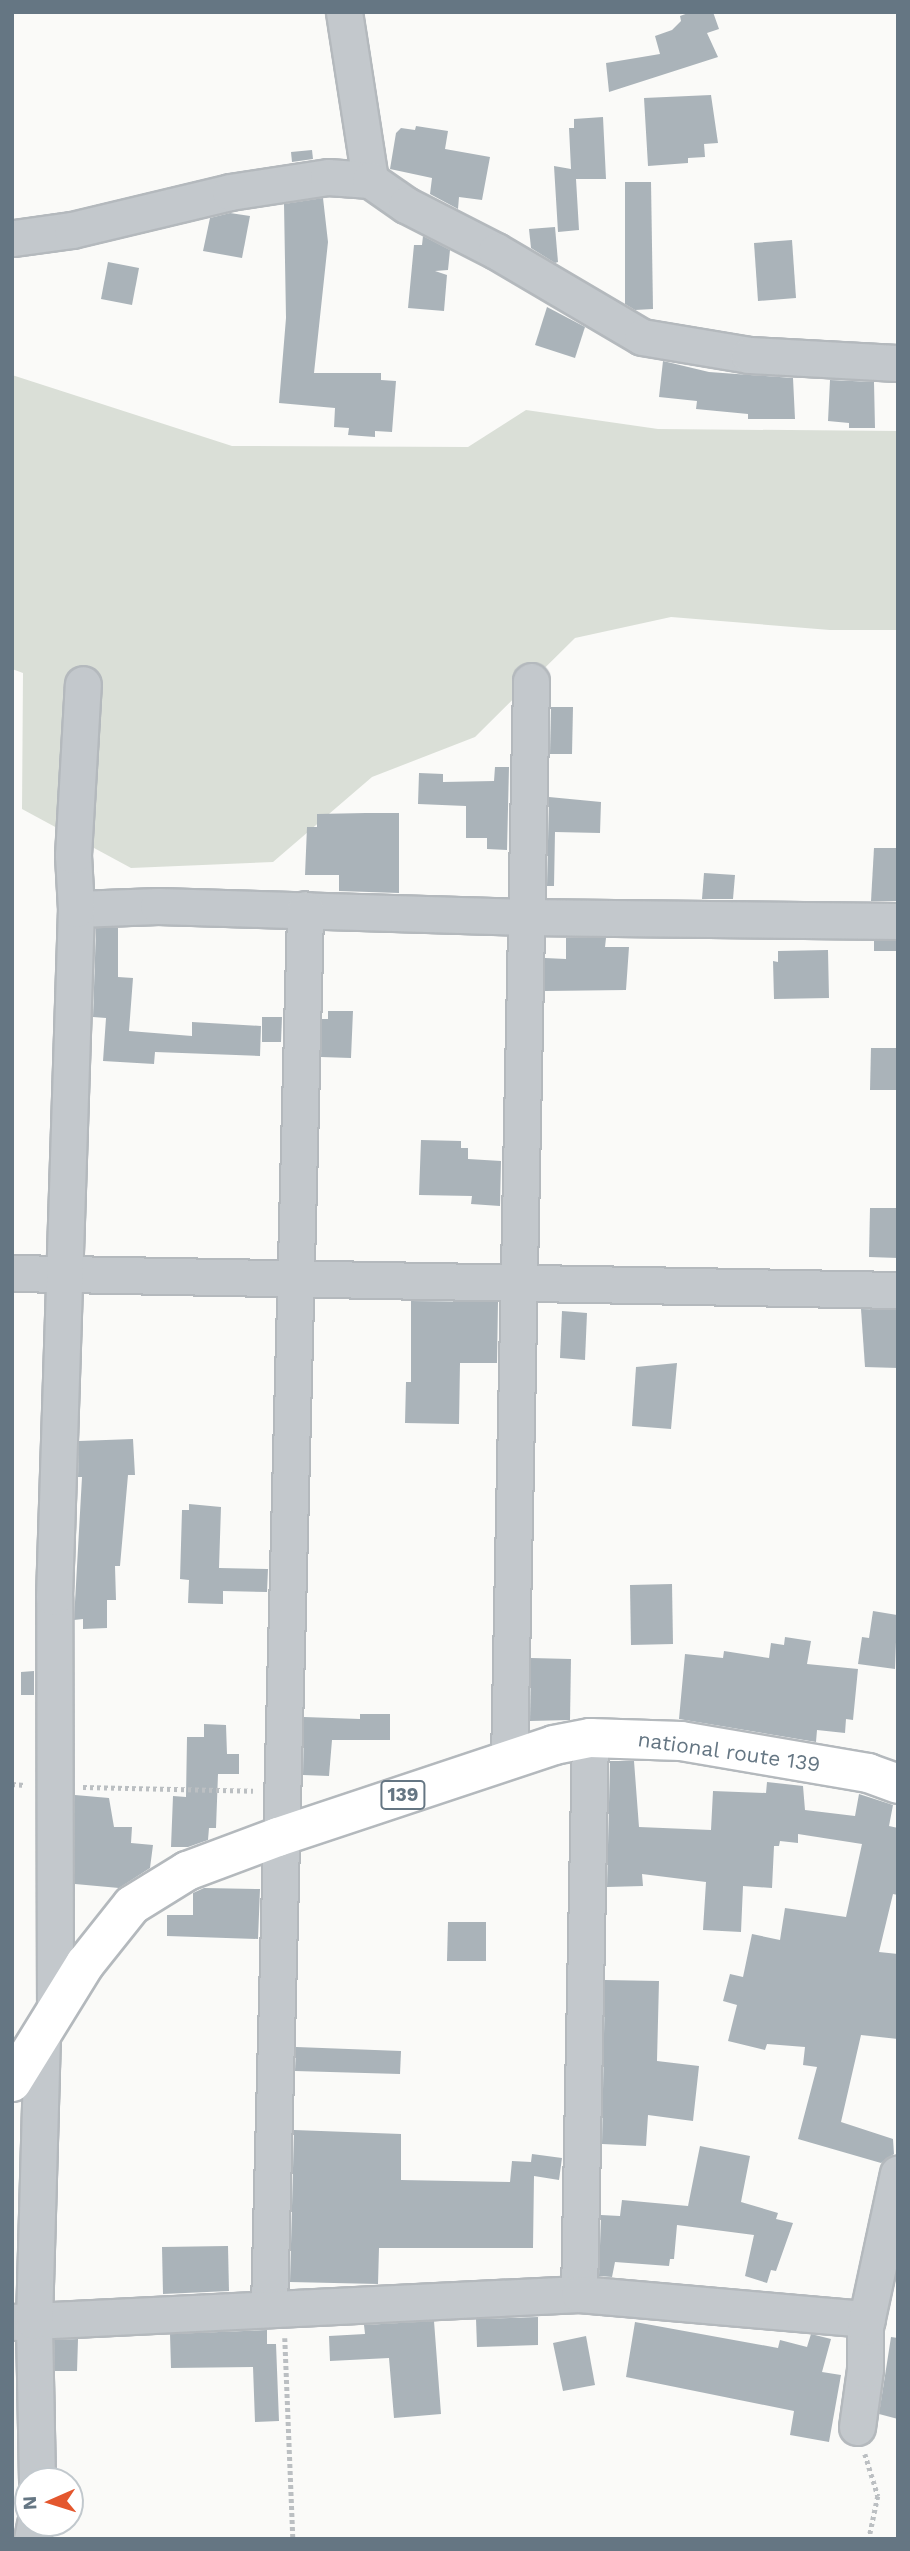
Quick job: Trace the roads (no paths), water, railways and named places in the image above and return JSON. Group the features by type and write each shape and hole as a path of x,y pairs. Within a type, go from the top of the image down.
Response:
{"highway":[{"name":"national route 139","path":"12,2082 48,2023 132,1905 187,1871 278,1837 509,1760 590,1738 681,1741 868,1773 898,1784"}],"street":[{"path":"344,12 370,180"},
{"path":"14,238 72,230 230,192 328,177 370,180 406,205 496,251 642,337 749,355 898,363"},
{"path":"509,1760 531,681"},
{"path":"36,2467 23,2322 48,2023 55,1786 61,1272 76,909 74,855 83,684"},
{"path":"76,909 305,909 527,917 898,921"},
{"path":"276,2307 278,1837 305,909"},
{"path":"12,1273 898,1290"},
{"path":"579,2294 590,1738"},
{"path":"857,2427 866,2323 887,2277 898,2173"},
{"path":"23,2322 276,2307 579,2294 866,2323"}]}
